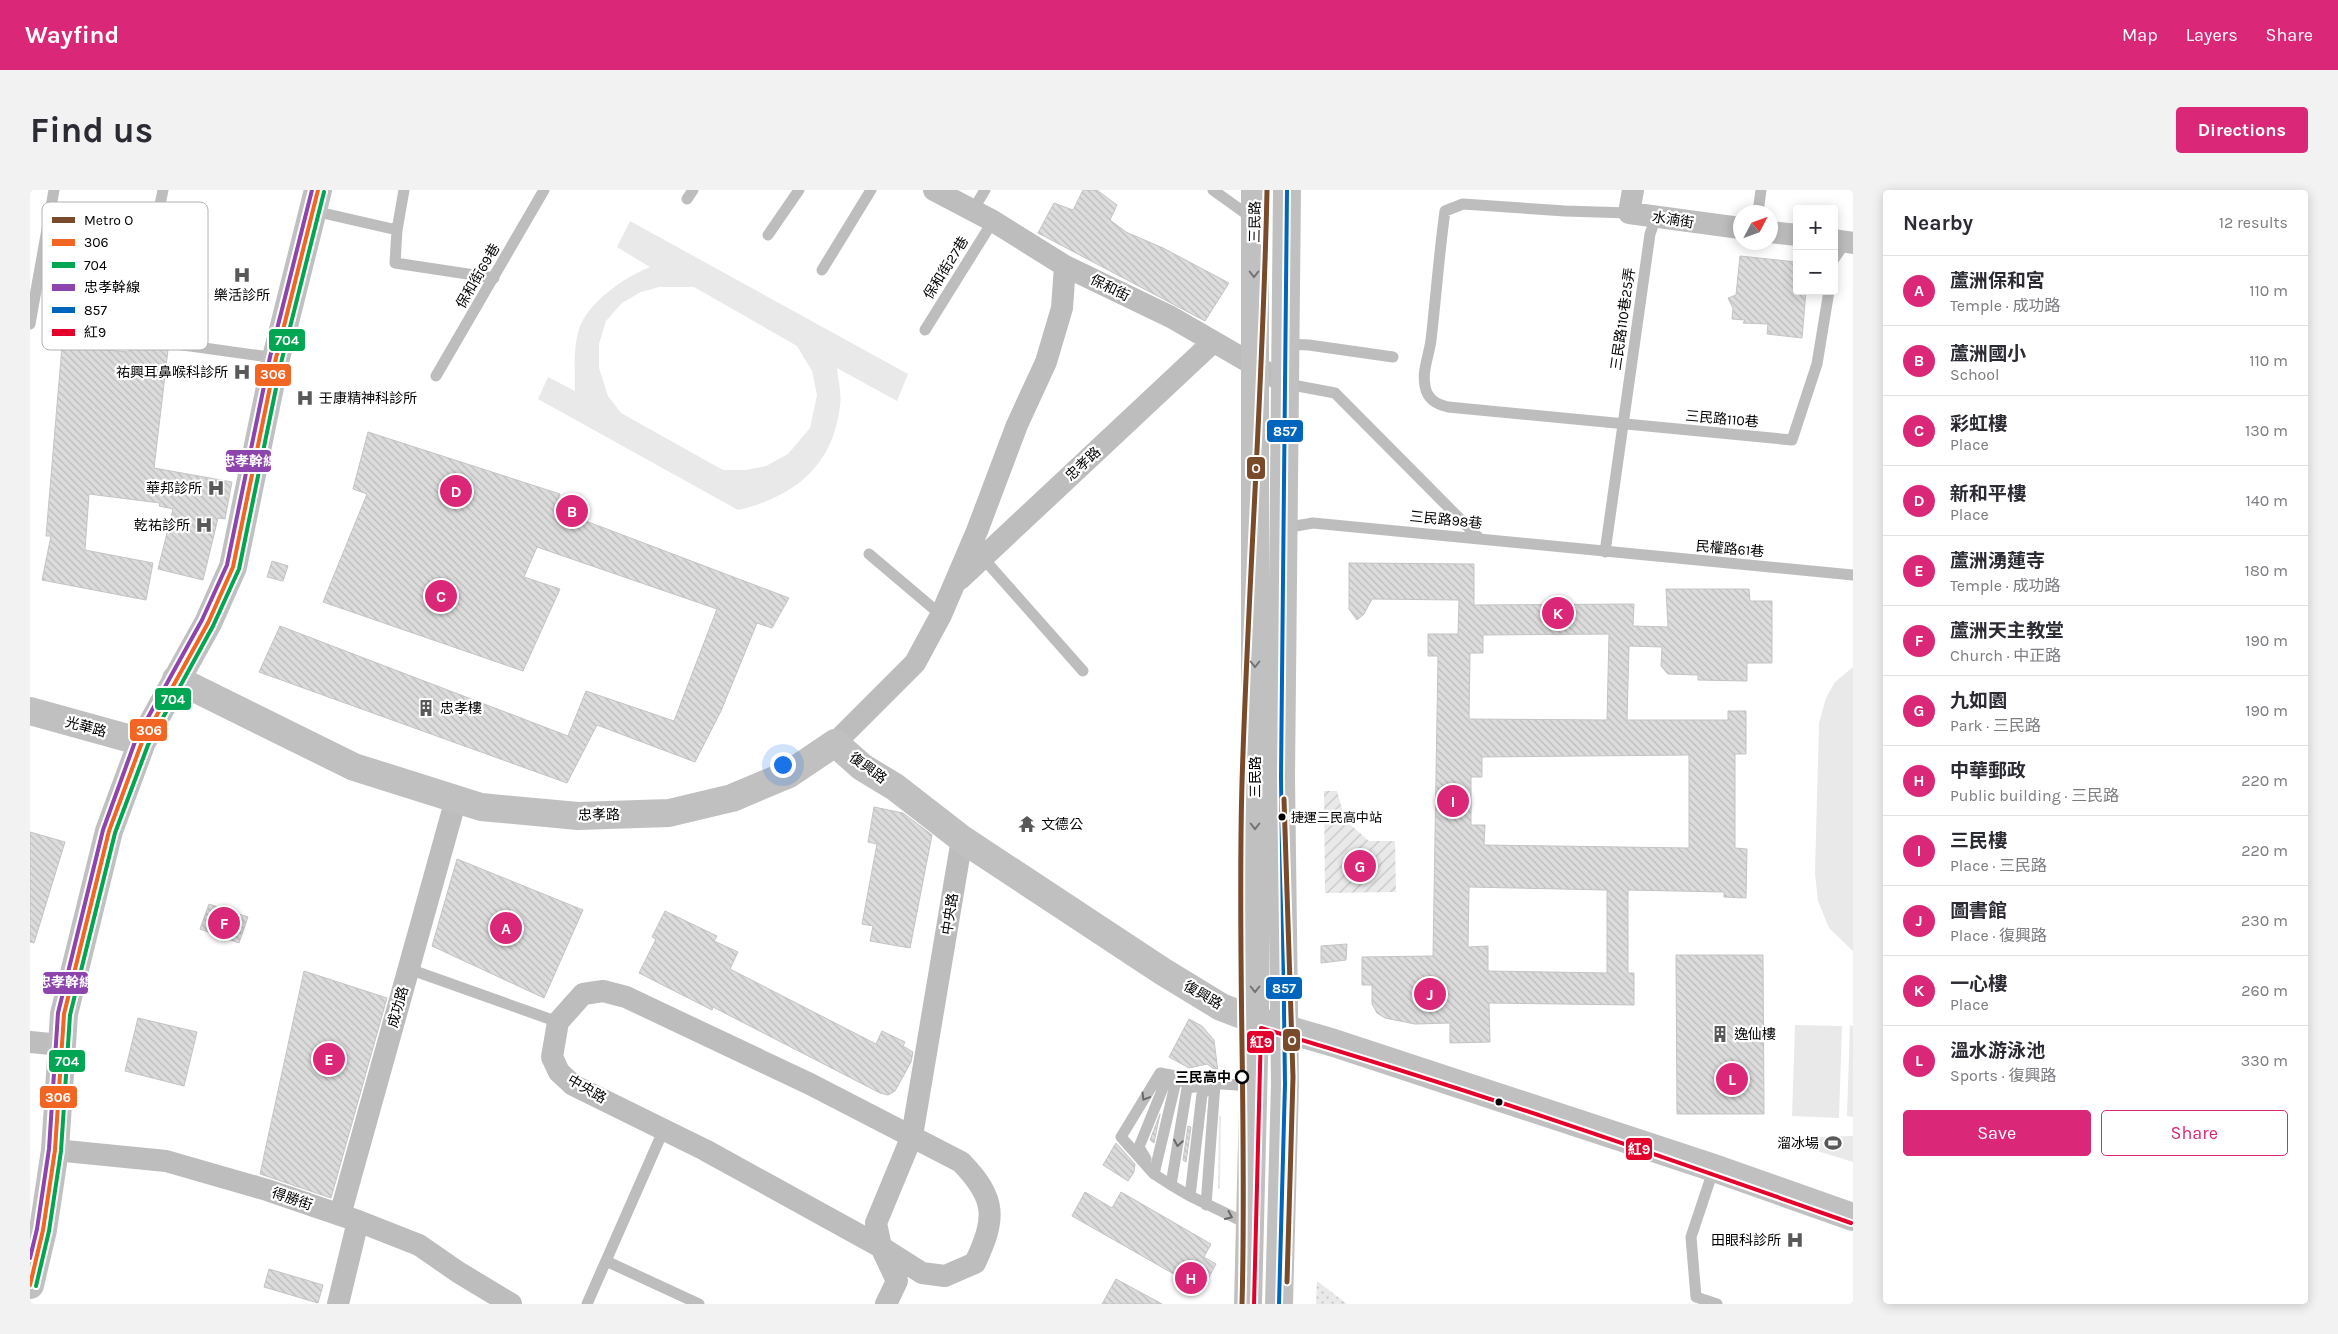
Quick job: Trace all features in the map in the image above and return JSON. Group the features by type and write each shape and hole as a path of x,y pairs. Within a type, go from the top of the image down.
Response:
{"street":[{"name":"保和街","path":"934,190 983,216 1065,266 1170,317 1287,384"},
{"name":"三民路","path":"1248,1304 1255,1020 1255,190"},
{"name":"三民路","path":"1279,1304 1285,1028 1281,777 1287,384 1287,190"},
{"path":"1630,213 1633,190"},
{"path":"30,1285 37,1238 55,1150 64,1014 108,831 142,742 208,622 233,567 276,358 316,201"},
{"name":"水湳街","path":"1630,213 1733,227"},
{"path":"1778,233 1793,235"},
{"name":"忠孝路","path":"176,679 354,767 481,807 578,816 668,813 732,798 789,774 835,743 916,663 942,614 952,586 977,531 1017,425 1046,362 1062,308 1065,266"},
{"name":"忠孝路","path":"952,586 1213,342"},
{"name":"光華路","path":"30,711 142,742"},
{"name":"復興路","path":"835,743 862,767 894,787 962,839 1221,1007 1255,1020 1285,1028 1714,1168 1853,1217"},
{"name":"成功路","path":"338,1304 349,1218 408,969 456,799"},
{"name":"中央路","path":"886,1304 897,1282 881,1247 876,1223 912,1136 962,839"},
{"name":"中央路","path":"603,991 626,997 810,1084 961,1162 979,1180 990,1204 989,1234 975,1263 945,1276 922,1273 881,1247 664,1129 573,1085 559,1072 552,1057 558,1022 583,994 603,991"},
{"path":"30,1042 61,1045"},
{"name":"得勝街","path":"55,1150 166,1161 267,1190 349,1218 419,1245 458,1272 511,1304"}],"lane":[{"path":"404,190 397,230 395,263 494,278"},
{"name":"保和街69巷","path":"436,376 544,190"},
{"path":"768,235 799,190"},
{"path":"822,270 871,190"},
{"name":"保和街27巷","path":"925,330 983,216 986,190"},
{"path":"1213,190 1254,219"},
{"path":"1759,205 1761,190"},
{"path":"316,201 397,230"},
{"path":"1605,552 1624,426 1448,407 1437,404 1429,396 1425,387 1424,372 1431,342 1438,261 1445,211 1463,204 1565,211 1630,213"},
{"name":"三民路110巷25弄","path":"1624,426 1650,234 1656,217"},
{"path":"30,324 33,290 42,247"},
{"name":"三民路110巷","path":"1624,426 1792,440 1817,364 1828,295"},
{"path":"1286,344 1308,345 1393,357"},
{"path":"208,348 276,358"},
{"path":"1287,384 1335,393 1479,538"},
{"name":"三民路98巷","path":"1284,528 1312,522 1605,552"},
{"name":"民權路61巷","path":"1605,552 1853,576"},
{"path":"869,554 942,614"},
{"path":"983,558 1083,671"},
{"path":"408,969 558,1022"},
{"path":"1215,1084 1160,1073 1121,1137 1154,1174 1206,1206 1251,1226"},
{"path":"1154,1174 1140,1148 1167,1078 1215,1084"},
{"path":"1154,1174 1176,1081 1253,1086"},
{"path":"1171,1185 1187,1088 1215,1084"},
{"path":"1190,1196 1202,1094 1215,1084"},
{"path":"1206,1206 1215,1084"},
{"path":"587,1304 664,1129"},
{"path":"1714,1168 1691,1237 1696,1297 1717,1304"},
{"path":"606,1261 699,1304"}],"shaded area":[{"path":"630,221 908,374 897,401 837,368 840,406 836,427 829,446 819,462 807,476 777,497 738,510 538,399 548,377 575,391 576,344 579,329 590,309 619,284 650,267 617,247","holes":["659,287 694,287 797,346 812,371 817,395 810,428 788,454 766,466 745,470 723,470 621,413 608,396 599,368 599,344 606,321 622,303 641,292"]},
{"path":"1853,667 1853,951 1829,928 1818,901 1815,873 1819,723 1826,698 1835,682"},
{"path":"1324,791 1337,791 1345,820 1369,841 1395,841 1396,892 1325,893"},
{"path":"1795,1025 1842,1026 1839,1118 1792,1116"},
{"path":"1850,1025 1853,1026 1853,1117 1847,1116"},
{"path":"1219,1116 1221,1116 1220,1188 1218,1189"},
{"name":"溜冰場","path":"1853,1136 1853,1162 1811,1149 1815,1137"},
{"path":"1317,1281 1347,1304 1316,1304"}],"building":[{"path":"1083,190 1097,190 1117,205 1110,220 1126,232 1163,248 1229,283 1205,321 1038,233 1054,203 1073,210"},
{"path":"1740,256 1793,262 1793,295 1806,295 1802,338 1767,334 1768,324 1743,323 1745,320 1732,319 1733,308 1728,298 1736,295"},
{"path":"62,350 129,352 129,350 168,350 154,468 232,482 225,519 218,518 203,580 158,569 173,509 159,506 160,503 89,494 85,550 153,563 146,600 42,580 51,536 46,536"},
{"path":"368,432 560,494 554,509 789,598 772,628 757,623 721,711 695,762 597,725 567,783 259,672 280,626 568,736 586,691 674,721 717,609 537,547 524,577 560,589 523,671 323,602 367,494 353,489"},
{"path":"272,561 288,566 283,581 267,577"},
{"path":"1349,563 1474,564 1474,605 1634,604 1633,626 1668,627 1666,589 1749,589 1750,601 1772,601 1772,663 1747,663 1747,681 1698,680 1698,675 1668,674 1661,666 1662,647 1629,646 1627,720 1728,720 1728,711 1746,711 1746,754 1735,754 1735,848 1747,849 1746,898 1724,897 1724,892 1628,890 1628,973 1634,973 1634,1005 1489,1003 1490,1042 1450,1043 1450,1023 1415,1024 1385,1018 1377,1013 1372,1004 1372,985 1362,985 1362,957 1433,956 1438,656 1428,656 1428,634 1458,634 1459,600 1372,599 1364,614 1357,620 1349,609","holes":["1609,634 1607,720 1469,719 1470,653 1483,653 1483,635","1689,755 1689,848 1484,845 1485,825 1471,825 1471,777 1482,777 1482,757","1469,887 1607,890 1607,973 1488,971 1488,946 1468,947"]},
{"path":"874,807 903,813 932,835 910,948 870,941 873,926 862,924 877,844 868,842"},
{"path":"30,832 65,842 34,943 30,942"},
{"path":"457,859 583,910 544,998 432,946"},
{"path":"209,904 248,917 239,943 200,929"},
{"path":"665,911 717,936 714,941 738,952 730,969 876,1044 882,1031 905,1042 903,1046 913,1052 911,1062 895,1091 888,1095 880,1093 713,1007 712,1010 639,973 656,939 652,937"},
{"path":"1347,944 1346,960 1321,963 1321,946"},
{"name":"逸仙樓","path":"1676,955 1763,955 1764,1114 1677,1114"},
{"path":"304,971 387,998 331,1198 260,1174"},
{"path":"138,1018 197,1032 184,1086 125,1071"},
{"path":"1189,1019 1202,1026 1214,1040 1218,1072 1207,1064 1189,1068 1169,1057"},
{"path":"1160,1114 1154,1143 1150,1140"},
{"path":"1188,1126 1191,1127 1186,1162 1183,1160"},
{"path":"1116,1143 1135,1164 1134,1172 1128,1181 1103,1165"},
{"path":"1085,1192 1112,1208 1121,1192 1211,1244 1204,1257 1216,1264 1202,1290 1072,1216"},
{"path":"269,1269 323,1285 318,1303 264,1287"},
{"path":"1116,1279 1162,1304 1102,1304"}],"metro line":[{"name":"O","path":"1242,1304 1242,783 1267,190"},
{"name":"O","path":"1284,799 1293,1077 1287,1282"}],"transit line":[{"name":"忠孝幹線","path":"30,1258 37,1229 49,1149 58,1013 103,830 136,739 202,620 227,565 270,357 312,190"},
{"name":"306","path":"30,1285 43,1230 55,1150 64,1014 109,831 142,742 208,623 233,567 276,358 318,190"},
{"name":"857","path":"1279,1304 1285,1084 1281,777 1287,190"},
{"name":"704","path":"36,1286 49,1231 61,1151 70,1015 115,833 148,745 213,626 239,569 282,359 324,192"},
{"name":"紅9","path":"1254,1304 1261,1028 1410,1073 1558,1121 1851,1223"}],"place":[{"name":"樂活診所","path":"242,275"},
{"name":"祐興耳鼻喉科診所","path":"242,372"},
{"name":"壬康精神科診所","path":"305,398"},
{"name":"華邦診所","path":"216,488"},
{"name":"新和平樓","path":"456,491"},
{"name":"蘆洲國小","path":"572,511"},
{"name":"乾祐診所","path":"204,525"},
{"name":"彩虹樓","path":"441,596"},
{"name":"一心樓","path":"1558,613"},
{"name":"忠孝樓","path":"426,708"},
{"name":"三民樓","path":"1453,801"},
{"name":"捷運三民高中站","path":"1282,817"},
{"name":"文德公","path":"1027,824"},
{"name":"九如園","path":"1360,866"},
{"name":"蘆洲天主教堂","path":"224,923"},
{"name":"蘆洲保和宮","path":"506,928"},
{"name":"圖書館","path":"1430,994"},
{"name":"逸仙樓","path":"1720,1034"},
{"name":"蘆洲湧蓮寺","path":"329,1059"},
{"name":"三民高中","path":"1242,1077"},
{"name":"溫水游泳池","path":"1732,1079"},
{"name":"溜冰場","path":"1833,1143"},
{"name":"田眼科診所","path":"1795,1240"},
{"name":"中華郵政","path":"1191,1278"}]}
